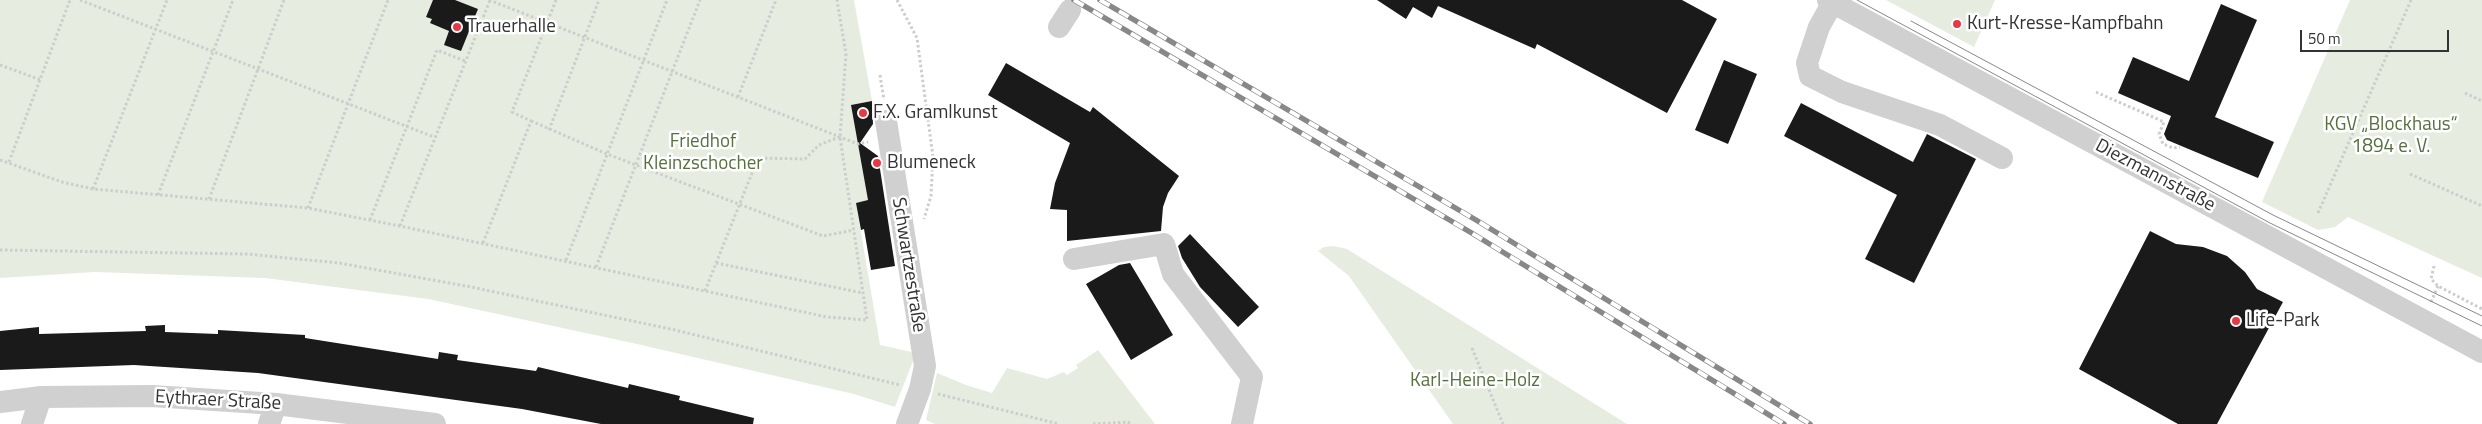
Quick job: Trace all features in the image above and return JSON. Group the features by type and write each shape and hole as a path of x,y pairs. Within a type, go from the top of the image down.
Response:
{"street":[{"path":"1830,1 1807,63 1810,76 1842,92 1940,125 2002,158"},
{"name":"Diezmannstraße","path":"1830,1 2482,352"},
{"name":"Schwartzestraße","path":"887,129 925,366 920,390 907,424"},
{"path":"1074,258 1164,244 1173,274 1252,377 1242,424"},
{"name":"Eythraer Straße","path":"0,402 41,397 152,396 273,414 435,424"},
{"path":"32,424 41,397"}],"path":[{"path":"9,162 70,0"},
{"path":"80,0 434,137"},
{"path":"94,189 167,0"},
{"path":"158,195 233,0"},
{"path":"209,200 284,0"},
{"path":"308,208 388,0"},
{"path":"400,226 490,0 858,144 887,129 880,74"},
{"path":"556,0 512,112 549,130 607,154 823,236 854,230"},
{"path":"549,130 599,0"},
{"path":"566,260 666,0"},
{"path":"596,267 638,165 700,0"},
{"path":"738,97 776,0"},
{"path":"0,160 62,182 94,189 308,208 566,260 827,317 868,320 840,137 846,54 837,0"},
{"path":"897,0 917,38 933,157 931,196 922,224"},
{"path":"2318,213 2411,0"},
{"path":"370,220 438,50 466,61"},
{"path":"0,65 41,80"},
{"path":"2096,92 2164,122 2159,134 2163,144 2173,148 2180,147"},
{"path":"2464,93 2482,101"},
{"path":"483,243 531,121"},
{"path":"705,291 758,158 804,159 819,145 840,137"},
{"path":"2410,174 2482,206"},
{"path":"0,250 103,250 247,254 339,263 472,287 675,330 904,386"},
{"path":"716,263 863,294"},
{"path":"2434,266 2430,279 2438,286 2482,309"},
{"path":"1472,348 1503,424"},
{"path":"934,392 1059,424"},
{"path":"1093,424 1128,422 1130,424"}],"green space":[{"name":"Friedhof Kleinzschocher","path":"0,0 854,0 872,101 851,105 865,182 874,199 856,203 880,345 916,353 895,407 854,394 637,344 428,299 265,278 95,272 0,278"},
{"name":"Kurt-Kresse-Kampfbahn","path":"1886,0 1995,0 1974,47"},
{"name":"KGV „Blockhaus“ 1894 e. V.","path":"2350,0 2482,0 2482,278 2348,217 2335,227 2318,230 2262,202"},
{"name":"Karl-Heine-Holz","path":"1333,246 1347,249 1627,424 1453,424 1349,276 1318,251 1324,247"},
{"path":"1098,350 1155,424 935,424 926,420 937,373 992,393 1007,368 1047,379 1064,372 1067,375 1078,368 1076,365"}],"building":[{"name":"Trauerhalle","path":"433,0 455,0 478,9 461,51 444,45 449,31 430,23 432,19 426,17"},
{"path":"1377,0 1682,0 1717,19 1667,113 1537,44 1535,49 1438,6 1432,18 1413,7 1406,19"},
{"path":"2221,4 2257,20 2215,117 2274,142 2258,178 2167,140 2164,134 2171,116 2118,93 2133,57 2189,81"},
{"path":"1724,60 1757,74 1728,144 1695,130"},
{"path":"1006,63 1090,112 1093,107 1179,176 1168,193 1163,207 1161,231 1067,241 1067,210 1050,209 1055,183 1070,143 988,95"},
{"path":"872,101 873,124 860,143 878,156 895,266 871,270 864,229 861,230 856,203 868,200 851,105"},
{"path":"1801,103 1913,162 1927,134 1976,159 1914,283 1865,259 1897,195 1784,136"},
{"path":"2150,231 2176,244 2203,247 2227,256 2245,272 2257,289 2283,302 2217,424 2178,424 2079,369"},
{"path":"1190,234 1259,307 1238,327 1200,287 1182,258 1178,246"},
{"path":"1130,263 1173,335 1131,360 1086,284 1119,265"},
{"path":"165,325 165,332 218,334 218,330 305,335 305,338 438,359 439,352 458,355 457,360 536,371 538,367 628,388 629,384 680,396 679,400 754,418 753,424 601,424 522,409 258,373 134,365 0,370 0,331 39,327 39,334 146,331 145,326"}],"tram line":[{"path":"1857,0 2270,223 2482,326"},
{"path":"1911,21 2273,215 2482,316"}],"railway":[{"path":"1074,0 1470,232 1784,424"},
{"path":"1100,0 1476,220 1810,424"}],"place":[{"name":"Kurt-Kresse-Kampfbahn","path":"1957,24"},
{"name":"Trauerhalle","path":"457,27"},
{"name":"F.X. Gramlkunst","path":"863,113"},
{"name":"Blumeneck","path":"877,163"},
{"name":"Life-Park","path":"2236,321"}]}
